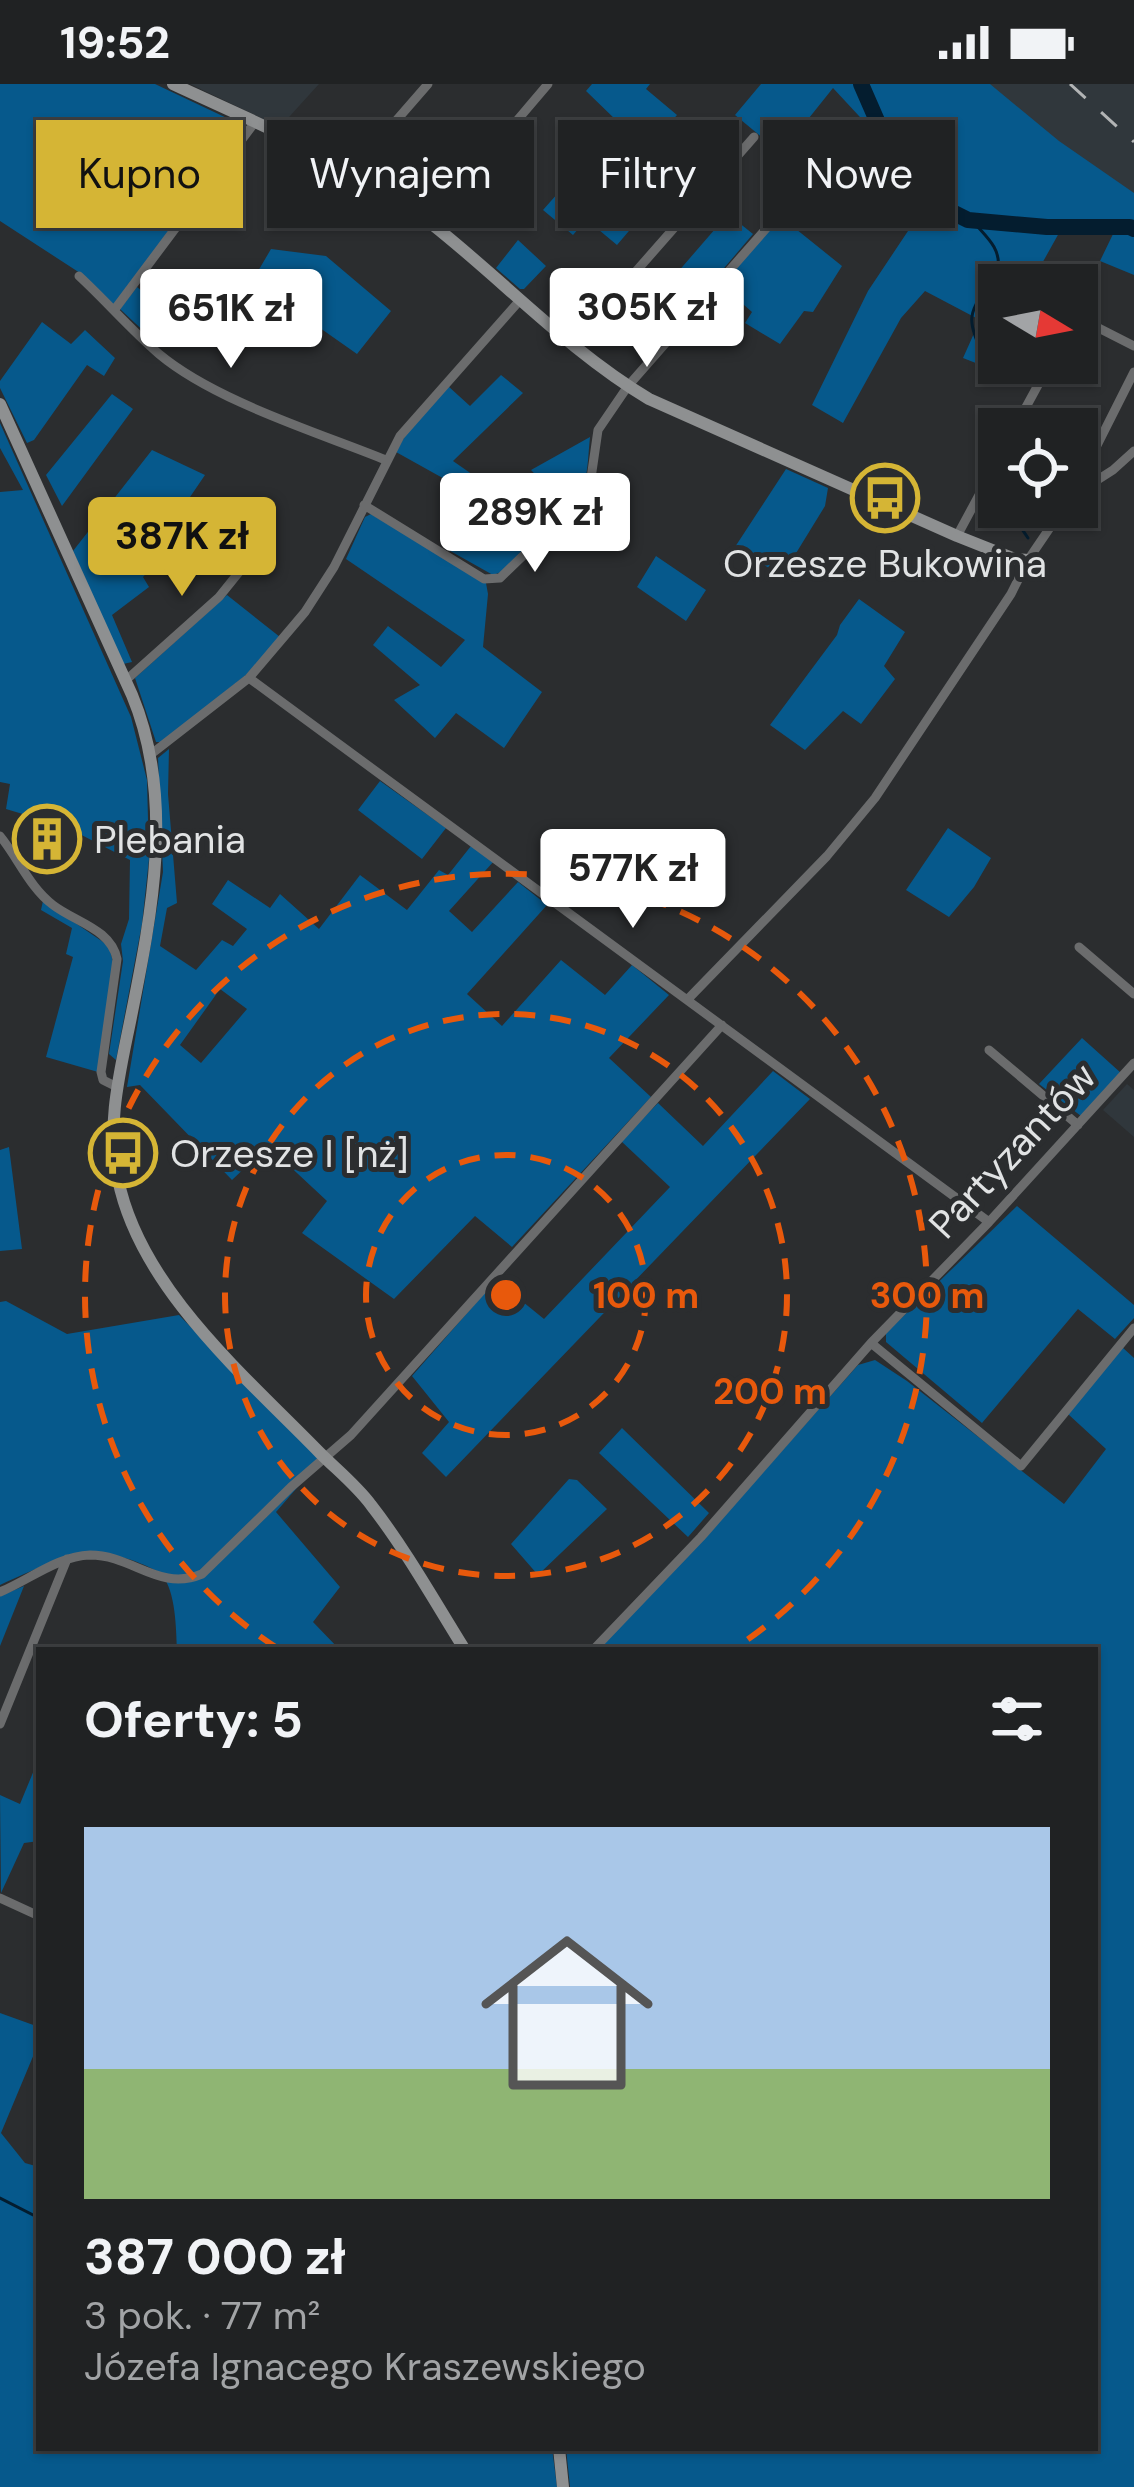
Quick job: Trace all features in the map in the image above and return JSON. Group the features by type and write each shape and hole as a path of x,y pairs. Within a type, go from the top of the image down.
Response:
{"street":[{"path":"173,84 267,128"},
{"path":"397,120 428,84"},
{"path":"517,120 548,84"},
{"path":"115,309 255,122"},
{"path":"574,343 754,137"},
{"path":"436,228 628,386 957,536 1015,560 1028,560"},
{"path":"364,505 484,579 496,580 585,496 598,430 628,386 767,228"},
{"path":"79,276 160,354 198,380 386,460"},
{"path":"149,755 249,678 305,612 334,567 400,436 521,299"},
{"path":"1098,328 1134,346"},
{"path":"1098,446 1134,372"},
{"path":"0,404 140,715 149,755 155,811 154,887 112,1130 118,1181 131,1224 146,1256 214,1343 369,1502 463,1647"},
{"path":"1098,478 1134,451"},
{"path":"957,536 978,497"},
{"path":"688,999 827,856 874,799 1050,528"},
{"path":"125,681 219,597 264,541"},
{"path":"249,678 988,1222"},
{"path":"0,836 47,901 105,936 116,950 101,1072 104,1080 117,1087"},
{"path":"1079,947 1134,994"},
{"path":"0,1592 67,1559 93,1555 170,1580 189,1580 216,1562 351,1435 722,1025"},
{"path":"989,1050 1078,1126"},
{"name":"Partyzantów","path":"596,1647 701,1537 871,1343 1134,1063"},
{"path":"871,1343 1021,1466 1134,1328"},
{"path":"0,1724 67,1559"},
{"path":"0,1898 36,1915"},
{"path":"559,2451 563,2487"}],"shaded area":[{"path":"0,84 155,84 231,120 36,120 36,228 176,228 115,309 80,273 0,221"},
{"path":"190,84 319,84 286,120 267,121"},
{"path":"592,84 650,84 646,89 677,115 673,120 616,120 586,91"},
{"path":"761,84 990,84 1059,141 1134,193 1134,275 1100,261 1114,232 1059,233 1042,264 978,264 978,319 925,291 901,318 843,423 812,405 868,291 910,228 955,228 955,120 863,120 833,88 807,120 763,120 763,138 735,115"},
{"path":"910,84 1134,84 1134,208"},
{"path":"558,193 558,222 543,210"},
{"path":"739,223 753,234 669,333 645,310 716,228 739,228"},
{"path":"597,228 631,228 617,245"},
{"path":"771,228 795,228 842,266 813,312 804,311 780,344 745,323 752,312 720,284"},
{"path":"518,240 546,266 524,289 496,268"},
{"path":"271,249 326,256 391,311 357,354 320,328 244,295"},
{"path":"137,287 167,311 150,337 120,309"},
{"path":"42,322 71,344 85,330 115,358 104,376 87,365 34,440 27,443 0,381"},
{"path":"978,324 978,364 963,358"},
{"path":"501,375 523,393 453,461 476,477 466,491 396,452 448,386 470,406"},
{"path":"112,394 133,409 62,506 46,475"},
{"path":"0,423 131,717 147,780 149,859 142,924 116,1060 109,1054 123,961 121,944 129,919 130,860 66,827 6,809 10,784 0,782 0,492 23,490 0,448"},
{"path":"590,437 585,481 560,516 543,497 550,490 531,470"},
{"path":"152,450 205,475 173,522 185,531 143,577 149,587 112,615 132,662 123,664 73,551"},
{"path":"786,469 828,488 825,506 782,576 735,547"},
{"path":"472,501 535,538 504,571 493,575 445,548"},
{"path":"371,514 486,583 483,647 542,692 504,748 456,713 435,738 394,700 420,685 373,645 388,626 441,667 465,640 346,559 365,517"},
{"path":"656,556 706,590 686,621 637,587"},
{"path":"227,595 280,637 246,675 156,742 135,678"},
{"path":"859,599 905,632 884,666 895,679 861,724 843,711 805,750 770,725"},
{"path":"169,749 177,903 167,908 160,946 196,970 222,940 233,946 247,929 212,904 228,880 270,908 280,894 319,929 360,875 407,910 439,870 448,875 471,846 494,861 449,911 472,932 518,882 547,905 467,994 502,1026 561,960 605,995 632,965 669,995 609,1058 651,1097 512,1247 475,1216 394,1299 302,1233 327,1201 268,1146 232,1180 140,1085 127,1087 163,872 158,758","holes":["220,989 247,1009 201,1063 180,1045"]},
{"path":"380,781 446,828 422,859 358,810"},
{"path":"948,828 991,858 949,917 906,890"},
{"path":"43,901 109,946 113,962 98,1072 46,1057 73,957 66,954 72,928 41,910"},
{"path":"1082,1038 1121,1073 1081,1116 1039,1084"},
{"path":"773,1071 810,1099 446,1477 422,1453 449,1422 412,1376 496,1280 544,1319 670,1187 621,1141 658,1103 703,1146"},
{"path":"1127,1084 1134,1090 1134,1137 1103,1110"},
{"path":"9,1147 22,1249 0,1251 0,1150"},
{"path":"1017,1206 1134,1305 1134,1318 1115,1339 1078,1309 982,1423 886,1342 886,1333"},
{"path":"0,1302 67,1334 179,1315 321,1460 276,1512 340,1587 313,1622 337,1647 177,1647 167,1582 154,1569 118,1557 83,1555 0,1585"},
{"path":"1122,1347 1134,1358 1134,2487 570,2487 566,2451 1098,2451 1098,1647 601,1647 858,1365 875,1360 907,1381 1064,1504 1106,1449 1068,1414"},
{"path":"622,1428 709,1513 688,1537 599,1453"},
{"path":"569,1479 577,1480 607,1509 538,1575 511,1544"},
{"path":"24,1586 0,1646 0,1596"},
{"path":"36,1765 36,1841 24,1843 1,1893 0,1795 20,1804"},
{"path":"0,2013 36,2026 36,2049 1,2133 25,2163 36,2166 36,2451 552,2451 557,2487 0,2487"}],"waterway":[{"path":"861,84 895,162 936,204 968,220 1134,229"},
{"path":"972,220 991,242 998,264"},
{"path":"978,301 972,316 978,342"},
{"path":"1021,528 1028,538"},
{"path":"0,2198 36,2216"}],"railway":[{"path":"1070,84 1134,142"}],"place":[{"name":"Orzesze Bukowina","path":"885,498"},
{"name":"Plebania","path":"47,839"},
{"name":"Orzesze I [nż]","path":"123,1153"}]}
